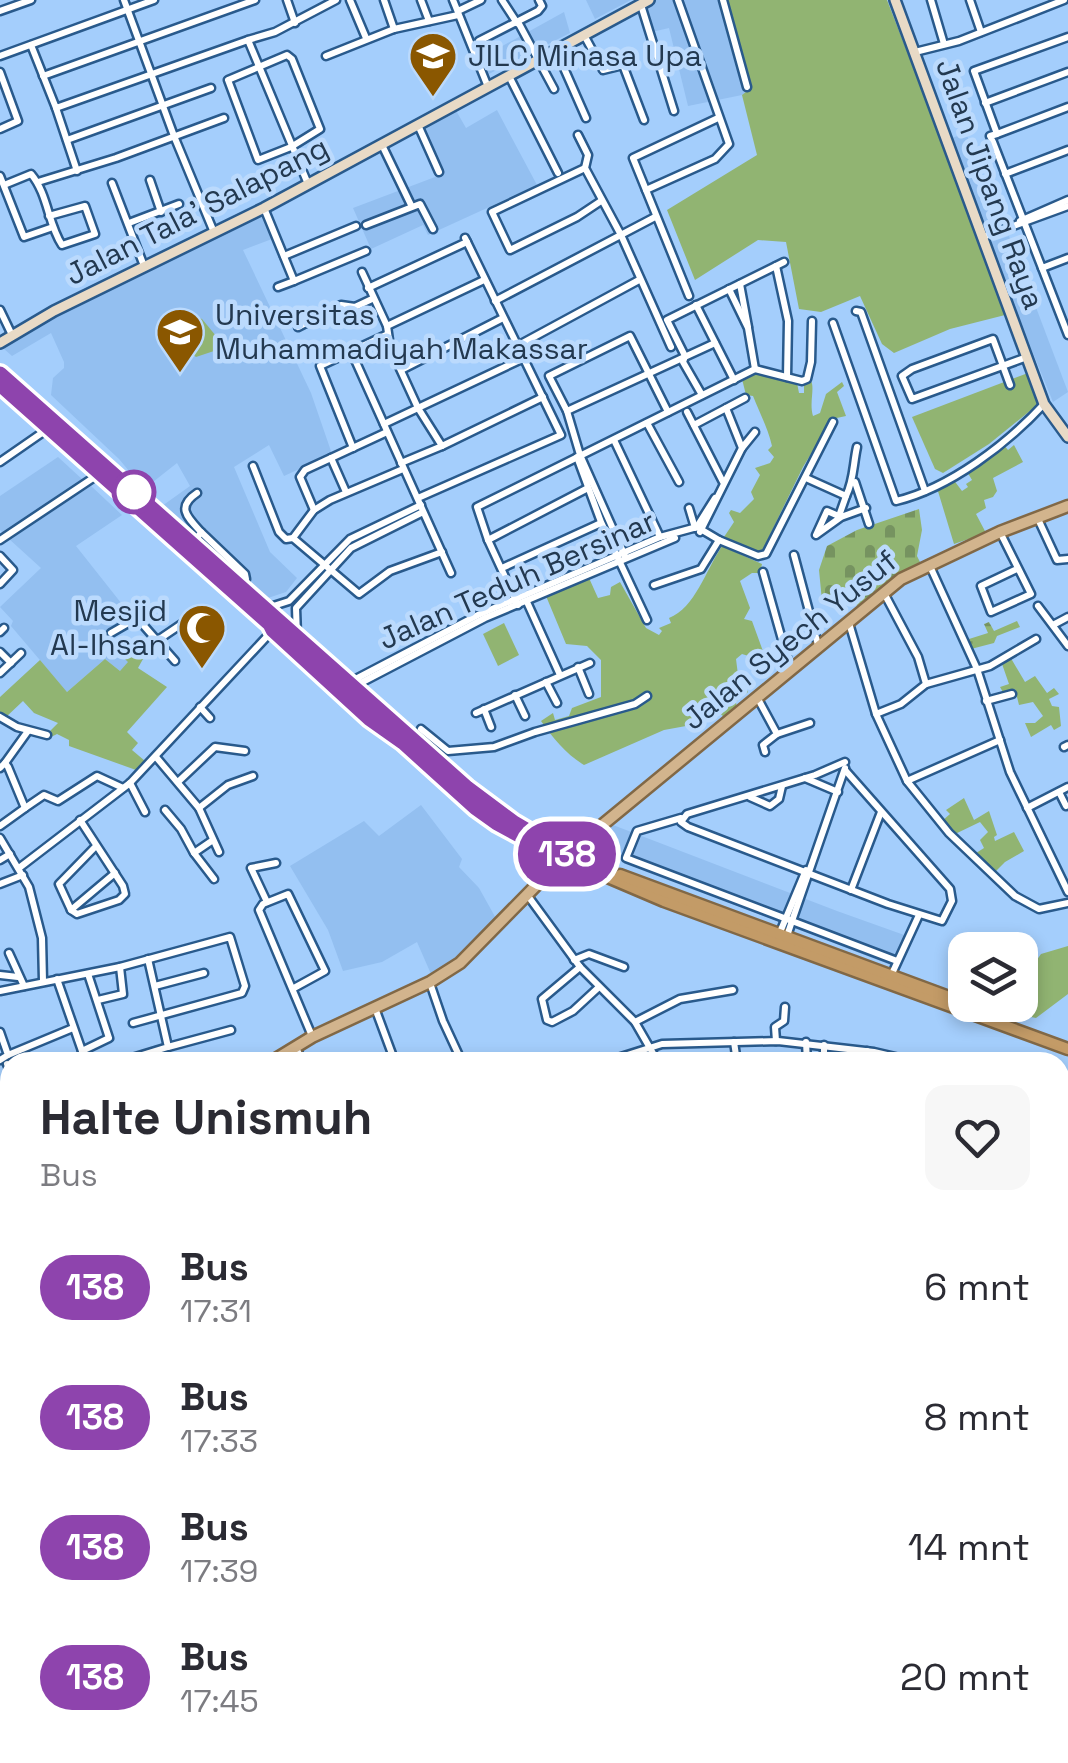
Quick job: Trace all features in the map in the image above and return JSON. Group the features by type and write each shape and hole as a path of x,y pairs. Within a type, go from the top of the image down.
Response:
{"highway":[{"path":"0,374 369,718 406,740"},
{"path":"3,391 49,428 96,476 140,504 193,546 297,636 406,740 498,812 564,857 948,999"},
{"path":"889,980 948,998"},
{"path":"1010,1022 1068,1046"}],"main road":[{"name":"Jalan Jipang Raya","path":"895,0 1044,404 1068,437"},
{"path":"488,87 645,2"},
{"name":"Jalan Tala' Salapang","path":"0,343 213,230 264,208 488,87"},
{"name":"Jalan Syech Yusuf","path":"287,1052 430,982 460,962 564,857 883,592 928,563 1068,506"}],"street":[{"path":"0,11 30,0"},
{"path":"124,0 213,230"},
{"path":"0,56 154,0"},
{"path":"43,76 256,0"},
{"path":"287,0 295,22"},
{"path":"56,108 295,22 336,0"},
{"path":"350,0 366,38"},
{"path":"384,0 394,29"},
{"path":"421,0 429,21"},
{"path":"453,0 488,87"},
{"path":"326,56 366,38 459,13 481,0"},
{"path":"502,0 554,89"},
{"path":"478,41 540,8 539,0"},
{"path":"646,190 715,159 730,144 678,0"},
{"path":"722,0 748,87"},
{"path":"931,0 944,44"},
{"path":"970,0 981,32"},
{"path":"915,52 1064,0"},
{"path":"645,2 674,112"},
{"path":"584,35 603,70 623,65 644,120"},
{"path":"1068,37 974,72 986,102 1004,174 1068,336"},
{"path":"248,40 308,184"},
{"path":"31,44 77,172"},
{"path":"556,50 586,118"},
{"path":"290,56 318,122 318,131 291,147 258,160 229,88 230,78 290,56"},
{"path":"0,72 4,92 18,121 0,129"},
{"path":"986,102 1068,72"},
{"path":"510,76 558,173"},
{"path":"67,140 211,88"},
{"path":"992,133 1068,107"},
{"path":"38,182 77,172 224,118"},
{"path":"689,296 655,218 634,155 718,118"},
{"path":"418,125 438,172"},
{"path":"578,136 588,155 585,168 621,235 671,346"},
{"path":"382,145 411,206"},
{"path":"1004,174 1068,150"},
{"path":"585,168 492,212 510,250 601,201"},
{"path":"4,185 30,174 38,182 49,216 53,227 62,245 95,234 84,206 49,216"},
{"path":"0,176 25,237 53,227"},
{"path":"150,180 161,212"},
{"path":"112,183 144,266"},
{"path":"984,237 1068,203"},
{"path":"128,223 179,204"},
{"path":"366,225 421,204 433,229"},
{"path":"264,208 294,280"},
{"path":"495,301 655,218"},
{"path":"284,256 356,226"},
{"path":"297,636 296,608 350,539 558,439 561,433 466,240 368,288"},
{"path":"278,287 366,250"},
{"path":"1042,268 1068,258"},
{"path":"702,395 667,320 780,264 788,321 787,377"},
{"path":"362,272 418,408 442,446"},
{"path":"386,326 484,280"},
{"path":"519,345 639,280"},
{"path":"740,284 754,369"},
{"path":"729,289 748,328"},
{"path":"298,326 341,306 355,308 372,299"},
{"path":"696,306 734,380"},
{"path":"0,310 12,335"},
{"path":"856,311 861,312 925,490"},
{"path":"401,370 504,318"},
{"path":"560,675 488,540 477,508 754,369 802,381 810,373 812,321"},
{"path":"833,323 898,501 925,490 997,445 1044,404"},
{"path":"354,448 320,366 386,335"},
{"path":"621,557 601,522 578,456 568,411 550,376 630,336 668,412"},
{"path":"1010,384 1002,364 994,341 988,340 902,376 912,400 1002,364 1027,355"},
{"path":"568,411 714,342"},
{"path":"351,351 451,573"},
{"path":"314,510 300,477 305,470 354,448 418,408 524,358"},
{"path":"254,466 280,532 286,539 293,538 314,510 346,492 543,398"},
{"path":"694,425 745,398"},
{"path":"726,408 742,448"},
{"path":"688,412 723,483"},
{"path":"648,422 679,482"},
{"path":"719,540 764,555 833,422"},
{"path":"0,462 49,428"},
{"path":"699,530 710,502 755,432"},
{"path":"614,440 660,538"},
{"path":"857,448 852,466 854,480 869,524"},
{"path":"578,456 621,557"},
{"path":"331,458 346,492"},
{"path":"0,540 96,476"},
{"path":"806,478 846,496"},
{"path":"854,480 840,517 866,508"},
{"path":"488,540 588,488"},
{"path":"197,492 187,499 185,515 245,574 241,588"},
{"path":"689,508 699,530"},
{"path":"1038,519 1057,560 1068,558"},
{"path":"502,568 601,522"},
{"name":"Jalan Teduh Bersinar","path":"621,557 699,530"},
{"name":"Jalan Teduh Bersinar","path":"351,685 478,615 520,602 660,538 699,530 719,540 701,569 654,585"},
{"path":"193,546 201,532"},
{"path":"1000,532 1031,594 990,611 980,586 1017,569"},
{"path":"293,538 362,593 390,572 442,552"},
{"path":"794,555 818,645"},
{"path":"0,556 13,570 0,584"},
{"name":"Jalan Teduh Bersinar","path":"621,557 646,620"},
{"path":"928,563 977,669 1026,808 1068,892"},
{"path":"265,609 289,602 327,567"},
{"path":"762,572 790,668"},
{"path":"883,592 918,657 926,684"},
{"path":"289,602 296,608"},
{"path":"1038,606 1068,646"},
{"path":"1053,626 1068,617"},
{"path":"110,633 137,618 175,662"},
{"path":"848,620 876,714 907,780 949,833 1015,896 1038,909 1068,903"},
{"path":"158,640 186,621"},
{"path":"0,884 21,872 127,785 273,630"},
{"path":"876,714 901,704 926,684 992,665 1036,640"},
{"path":"0,652 10,663"},
{"path":"0,673 21,653"},
{"path":"492,727 480,711 590,662"},
{"path":"578,668 589,694"},
{"path":"546,682 556,704"},
{"path":"986,701 1012,694"},
{"path":"515,696 525,716"},
{"path":"421,729 448,751 494,747 635,704 647,696"},
{"path":"756,696 777,734"},
{"path":"200,706 210,718"},
{"path":"0,717 47,735"},
{"path":"764,752 764,745 777,734 810,723"},
{"path":"24,808 2,766 28,730"},
{"path":"907,780 1000,740"},
{"path":"179,780 215,747 245,751"},
{"path":"156,757 200,808 219,852"},
{"path":"781,939 789,920 808,871 838,792 845,762 637,831 626,858 789,920 897,961"},
{"path":"681,818 688,828 942,922 952,895 845,770"},
{"path":"0,826 42,796 58,801 97,776 127,785 146,812"},
{"path":"200,808 228,786 253,776"},
{"path":"804,778 838,792"},
{"path":"749,796 770,806 779,799 782,785"},
{"path":"1026,808 1068,788"},
{"path":"1058,792 1066,806"},
{"path":"165,810 214,879"},
{"path":"851,890 881,812"},
{"path":"80,820 124,889 124,896 80,914 71,910 60,882 96,846"},
{"path":"0,838 30,887 42,938 43,981"},
{"path":"194,853 214,840"},
{"path":"0,860 10,854"},
{"path":"268,902 251,868 276,863"},
{"path":"71,910 115,873"},
{"path":"294,988 321,976 324,970 291,896 286,894 260,907 260,912 312,1037"},
{"path":"528,896 577,963 635,1022 653,1052"},
{"path":"889,980 918,915"},
{"path":"0,991 120,967 228,936 245,986 238,995 133,1022"},
{"path":"9,953 24,986"},
{"path":"599,987 573,1010 554,1022 547,1020 542,999 577,963 591,954 624,967"},
{"path":"148,959 168,1047"},
{"path":"98,1000 123,994 120,967"},
{"path":"155,986 204,973"},
{"path":"86,1052 110,1038 88,974"},
{"path":"0,975 19,977"},
{"path":"58,978 84,1052"},
{"path":"430,982 457,1052"},
{"path":"635,1022 692,995 733,990"},
{"path":"375,1007 391,1052"},
{"path":"776,1042 776,1026 784,1021 785,1007"},
{"path":"26,1052 73,1028"},
{"path":"152,1052 231,1030"},
{"path":"641,1052 682,1042 806,1042 871,1052"},
{"path":"734,1042 736,1052"},
{"path":"806,1042 806,1052"},
{"path":"824,1045 824,1052"},
{"path":"295,1047 298,1052"}],"shaded area":[{"path":"586,0 631,0 595,19"},
{"path":"654,0 728,0 751,89 742,95 688,106 669,28 652,32 646,4"},
{"path":"564,12 570,33 485,76 477,60"},
{"path":"454,107 466,128 497,110 537,185 428,235 423,225 371,249 353,208 443,174 421,125"},
{"path":"966,133 1001,220 982,226 949,139"},
{"name":"Universitas Muhammadiyah Makassar","path":"260,210 272,239 243,250 311,393 332,454 284,476 269,445 234,467 270,552 297,578 286,592 268,598 162,506 190,486 177,463 144,489 119,459 51,395 53,378 64,368 64,362 51,333 12,356 3,348 50,318"},
{"path":"1009,236 1068,392 1053,402 988,243"},
{"path":"58,457 83,480 3,533 0,496"},
{"path":"91,486 122,515 76,546 129,613 102,639 129,662 120,671 105,659 67,692 11,626 13,621 0,607 41,568 8,538"},
{"path":"421,805 462,859 459,867 479,888 498,922 453,965 431,974 417,942 382,962 343,971 328,930 290,866 364,821 379,836"},
{"path":"613,825 907,936 893,966 661,876 605,850 601,835"}],"green space":[{"path":"728,0 887,0 1009,314 950,329 894,353 882,344 860,296 821,312 799,309 786,242 758,240 695,280 667,210 757,155 742,95 751,88"},
{"path":"190,314 202,319 221,342 220,349 196,357 176,341 176,330"},
{"path":"756,372 797,383 799,393 804,393 804,385 811,381 813,416 820,413 826,394 842,382 844,386 837,392 846,416 832,419 803,467 761,553 724,537 734,522 731,510 740,513 754,499 751,492 760,475 755,468 770,463 774,457 768,450 772,446 764,421 753,396 746,395 742,379"},
{"path":"1028,373 1039,399 1036,406 989,444 943,473 935,469 912,417"},
{"path":"1003,444 1008,450 1014,445 1023,462 993,478 997,491 984,500 986,508 976,514 986,533 954,544 937,488 953,479 962,491 968,487 966,484 972,480 966,470"},
{"path":"919,509 920,562 857,606 848,588 827,603 822,601 819,570 827,546 857,530"},
{"path":"722,546 762,564 760,573 740,581 750,608 744,619 752,621 764,654 755,658 742,654 736,659 738,675 748,692 736,702 737,708 727,719 719,713 697,724 664,730 584,765 560,745 541,721 553,713 555,720 569,716 572,708 601,697 601,660 587,646 566,644 546,596 589,578 598,598 610,595 611,587 620,582 646,628 659,635 659,628 671,623 669,618 693,597"},
{"path":"1017,621 1020,627 997,636 994,643 971,649 969,639 988,633 984,624 989,622 994,631"},
{"path":"504,623 519,655 498,666 483,634"},
{"path":"128,644 143,659 138,668 167,687 127,732 138,743 132,750 145,761 136,770 69,746 69,740 57,734 51,737 49,732 58,723 34,713 23,701 5,718 0,715 0,697 40,660 67,692 105,659 120,671 128,662 119,653"},
{"path":"1009,655 1025,682 1035,676 1047,693 1054,688 1059,694 1049,699 1052,706 1059,707 1061,726 1054,730 1051,725 1031,737 1025,723 1035,723 1043,716 1033,702 1019,705 1015,689 1004,694 1000,687 1009,684 1001,661"},
{"path":"964,798 974,820 989,811 997,835 995,841 1014,832 1024,851 992,875 973,855 984,848 980,840 988,832 980,822 953,835 942,821 950,814 946,810"},
{"path":"1068,946 1068,994 1038,1016 1038,958"}],"bus line":[{"name":"138","path":"0,374 467,788 514,823 567,854 562,858 476,808 403,742 369,718 270,624 0,384"}],"place":[{"name":"JILC Minasa Upa","path":"433,98"},
{"name":"Universitas Muhammadiyah Makassar","path":"180,374"},
{"name":"Mesjid Al-Ihsan","path":"202,670"}]}
